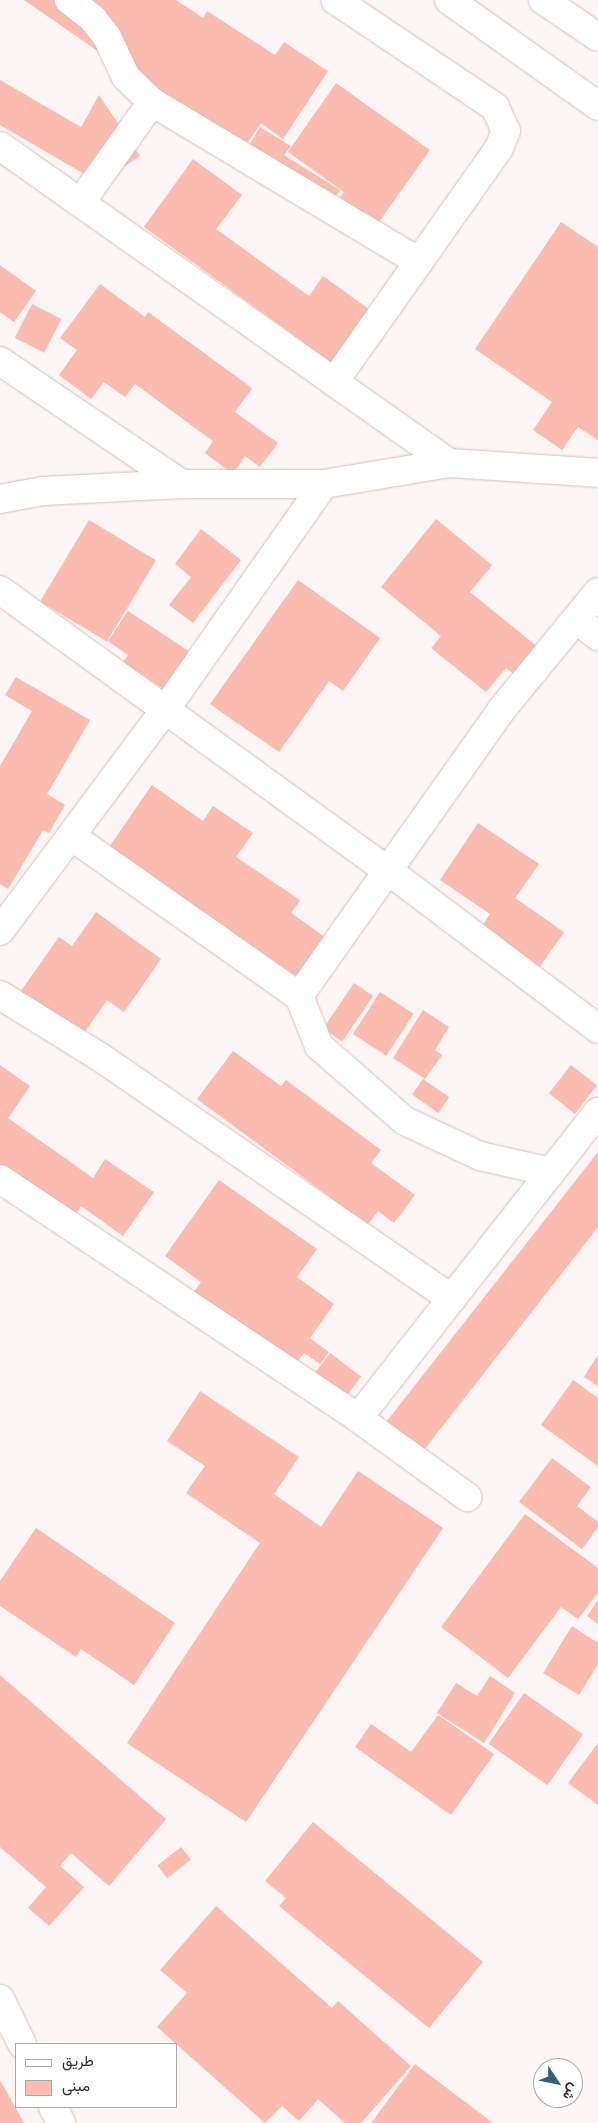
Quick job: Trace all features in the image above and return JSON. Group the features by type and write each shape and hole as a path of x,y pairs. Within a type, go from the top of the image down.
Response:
{"street":[{"path":"69,0 93,19 107,37 126,77 152,102 419,262"},
{"path":"334,382 499,148 506,131 496,107 335,0"},
{"path":"449,0 598,106"},
{"path":"543,0 598,37"},
{"path":"80,203 152,102"},
{"path":"0,146 449,463"},
{"path":"0,360 182,484"},
{"path":"0,499 42,491 182,484 324,484 449,463 598,473"},
{"path":"0,931 165,710 324,484"},
{"path":"0,590 386,869 598,1029"},
{"path":"299,996 386,869 502,709 598,592"},
{"path":"576,619 598,636"},
{"path":"71,836 299,996 319,1046 405,1121 480,1156 551,1172"},
{"path":"0,995 108,1063 452,1298"},
{"path":"358,1418 598,1112"},
{"path":"4,1190 358,1418 468,1497"},
{"path":"0,1999 22,2043"},
{"path":"54,2108 61,2123"}],"building":[{"path":"24,0 176,0 203,18 207,11 275,55 284,42 328,71 283,139 261,123 242,151"},
{"path":"0,80 81,127 99,95 140,156 100,183 0,125"},
{"path":"336,83 430,150 376,226 338,200 344,192 288,152"},
{"path":"260,127 291,146 284,155 340,190 328,209 243,156"},
{"path":"193,159 242,195 216,229 309,296 323,276 373,312 335,365 144,227"},
{"path":"561,222 598,247 598,440 578,427 562,450 533,430 552,402 475,349"},
{"path":"0,265 36,291 14,322 0,312"},
{"path":"100,284 145,317 148,312 252,388 235,412 278,443 260,467 245,456 233,474 205,453 213,441 135,384 125,397 104,382 91,399 59,375 77,350 60,338"},
{"path":"32,304 61,319 44,353 15,338"},
{"path":"436,519 492,565 470,592 539,648 516,676 506,668 486,692 431,648 441,636 381,587"},
{"path":"89,520 156,560 107,642 40,601"},
{"path":"201,529 241,560 193,623 169,605 191,577 175,564"},
{"path":"298,580 380,638 343,691 329,681 279,752 210,704"},
{"path":"128,611 190,652 165,690 123,662 128,655 108,641"},
{"path":"16,677 90,720 47,794 65,805 49,833 43,830 8,889 0,884 0,766 32,711 5,695"},
{"path":"152,785 203,821 213,806 253,833 236,857 300,900 291,913 329,940 302,980 109,847"},
{"path":"478,823 539,864 515,898 564,932 527,985 469,946 490,914 440,880"},
{"path":"96,912 161,959 124,1012 107,1000 75,1046 13,1002 59,937 72,946"},
{"path":"354,983 373,996 342,1041 323,1029"},
{"path":"380,992 414,1014 386,1056 353,1034"},
{"path":"423,1010 449,1027 435,1050 442,1055 425,1079 393,1058"},
{"path":"233,1051 281,1086 286,1080 381,1150 371,1163 415,1195 394,1223 378,1211 368,1225 197,1099"},
{"path":"0,1065 30,1086 8,1118 93,1178 105,1159 154,1192 123,1236 81,1206 70,1222 0,1173"},
{"path":"571,1065 597,1085 575,1114 549,1093"},
{"path":"423,1079 449,1097 438,1113 412,1095"},
{"path":"598,1152 598,1227 420,1455 383,1426"},
{"path":"219,1180 317,1249 297,1277 334,1304 310,1338 329,1352 320,1364 304,1353 292,1369 190,1297 201,1282 165,1256"},
{"path":"330,1353 361,1376 343,1400 312,1377"},
{"path":"598,1355 598,1386 584,1377"},
{"path":"573,1380 598,1398 598,1466 541,1425"},
{"path":"200,1391 299,1457 274,1494 321,1527 358,1471 443,1528 246,1822 127,1743 260,1543 186,1493 205,1466 167,1441"},
{"path":"552,1458 591,1487 577,1506 598,1522 598,1527 582,1549 519,1502"},
{"path":"525,1514 598,1568 598,1593 578,1619 561,1607 508,1678 441,1627"},
{"path":"36,1528 175,1623 134,1685 81,1649 76,1657 0,1606 0,1581"},
{"path":"598,1600 598,1624 587,1616"},
{"path":"572,1626 598,1643 598,1664 579,1695 543,1673"},
{"path":"0,1675 166,1819 109,1886 71,1853 60,1866 84,1887 49,1926 28,1908 46,1887 0,1847"},
{"path":"490,1676 515,1693 484,1743 437,1713 456,1683 477,1696"},
{"path":"524,1693 583,1734 547,1785 488,1744"},
{"path":"438,1715 494,1754 451,1815 355,1747 371,1724 411,1752"},
{"path":"598,1743 598,1805 568,1783"},
{"path":"313,1822 483,1962 429,2028 279,1906 286,1898 265,1881"},
{"path":"181,1847 191,1860 167,1878 157,1865"},
{"path":"216,1906 332,2008 338,2001 411,2066 361,2123 345,2123 318,2099 299,2121 282,2106 265,2123 178,2046 178,2043 175,2043 157,2027 187,1993 160,1970"},
{"path":"415,2064 493,2123 371,2123"},
{"path":"0,2080 24,2123 0,2123"}]}
